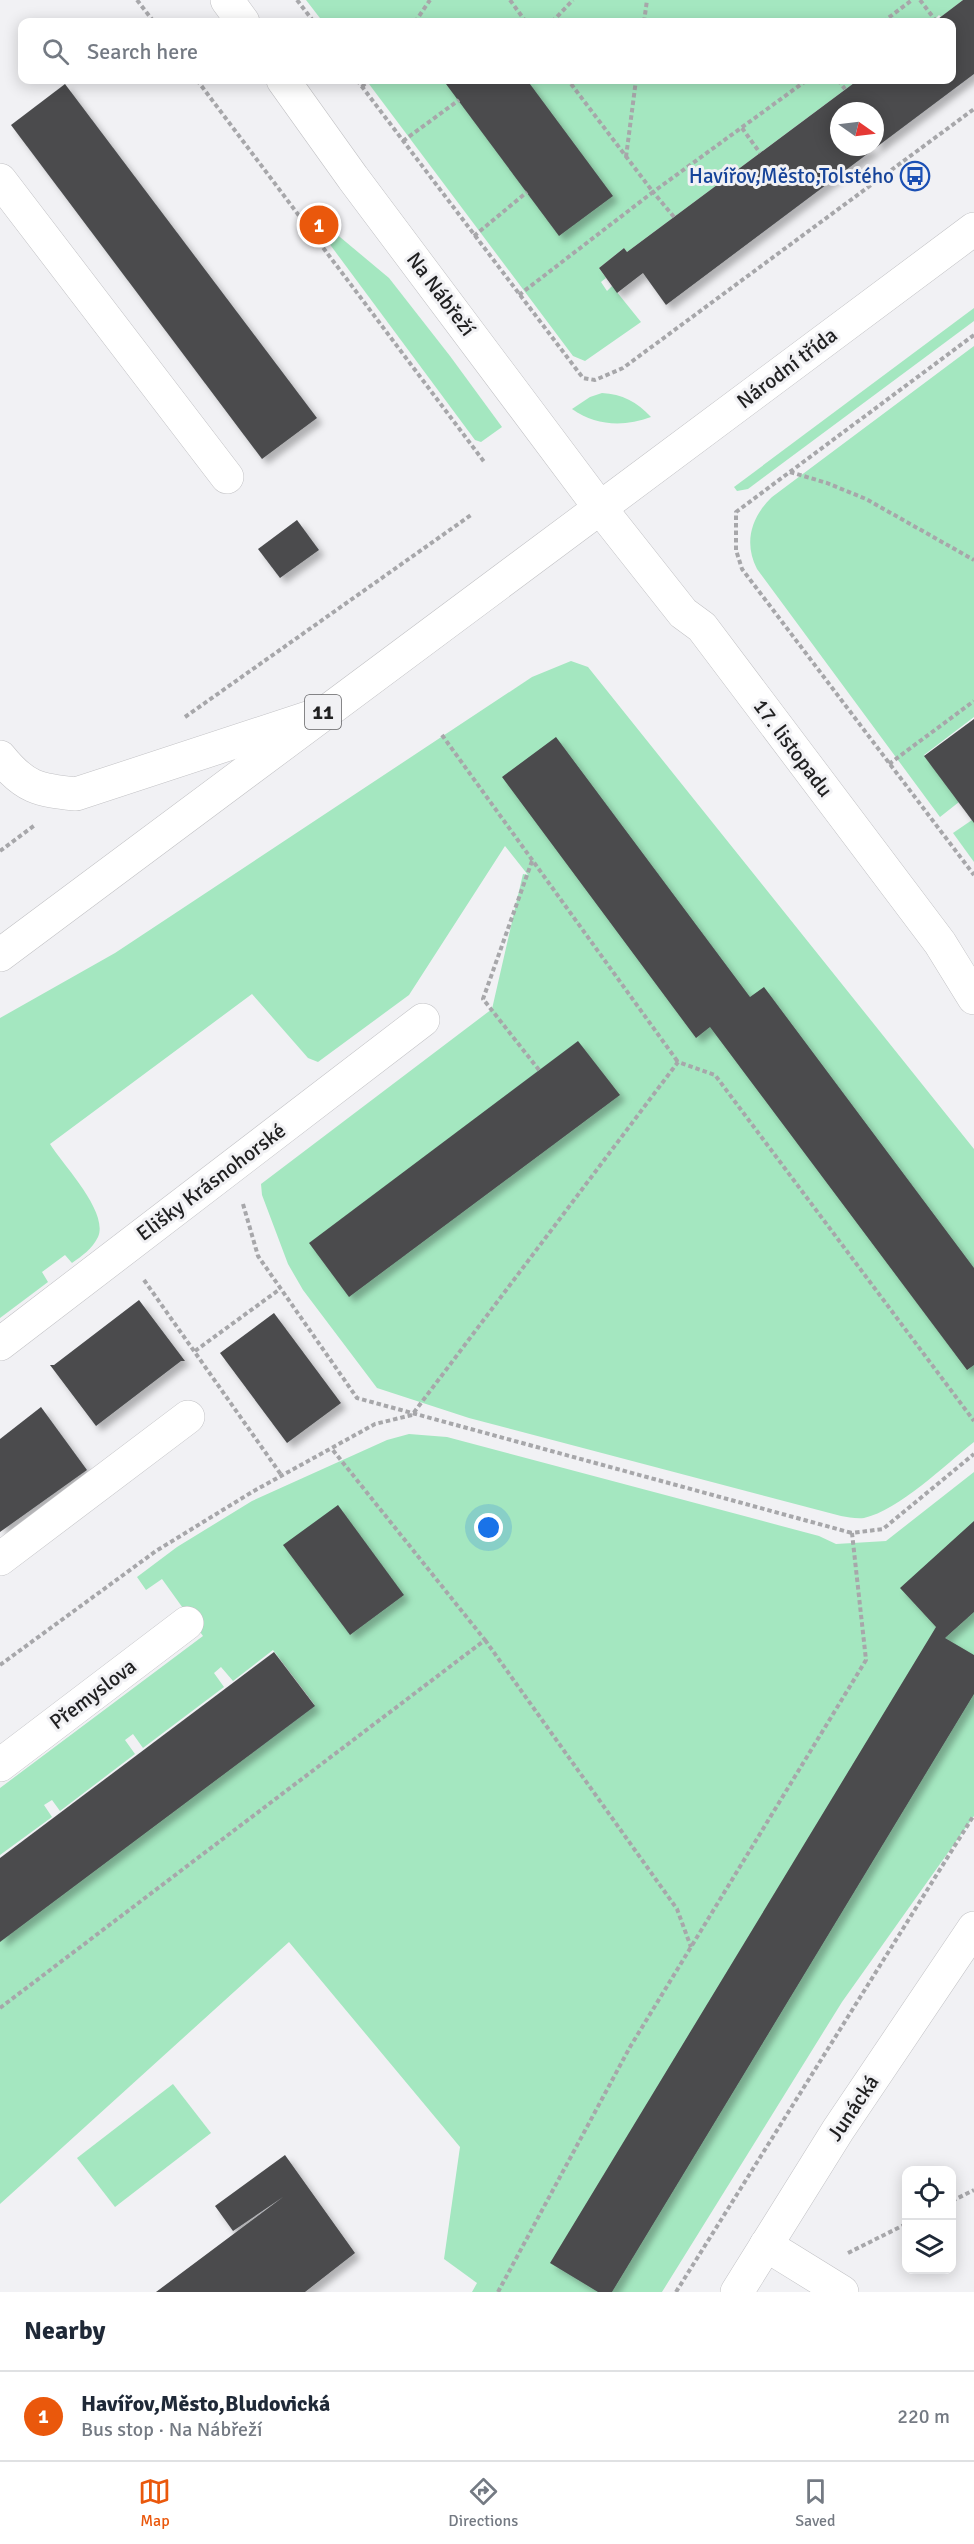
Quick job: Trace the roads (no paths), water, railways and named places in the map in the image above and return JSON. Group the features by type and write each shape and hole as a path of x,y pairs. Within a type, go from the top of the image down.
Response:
{"street":[{"path":"226,0 240,18"},
{"name":"Na Nábřeží","path":"286,84 353,178 600,508"},
{"path":"0,180 227,477"},
{"name":"Národní třída","path":"600,508 974,229"},
{"name":"11","path":"0,954 600,508"},
{"name":"17. listopadu","path":"600,508 683,613 702,627 940,943 974,998"},
{"path":"0,756 15,776 30,784 51,791 76,794 322,713"},
{"name":"Elišky Krásnohorské","path":"0,1344 423,1020"},
{"path":"0,1559 188,1417"},
{"name":"Přemyslova","path":"0,1765 187,1623"},
{"name":"Junácká","path":"737,2292 838,2130 974,1928"},
{"path":"766,2245 842,2292"}],"place":[{"name":"Havířov,Město,Tolstého","path":"915,176"},
{"name":"Havířov,Město,Bludovická","path":"319,225"}]}
